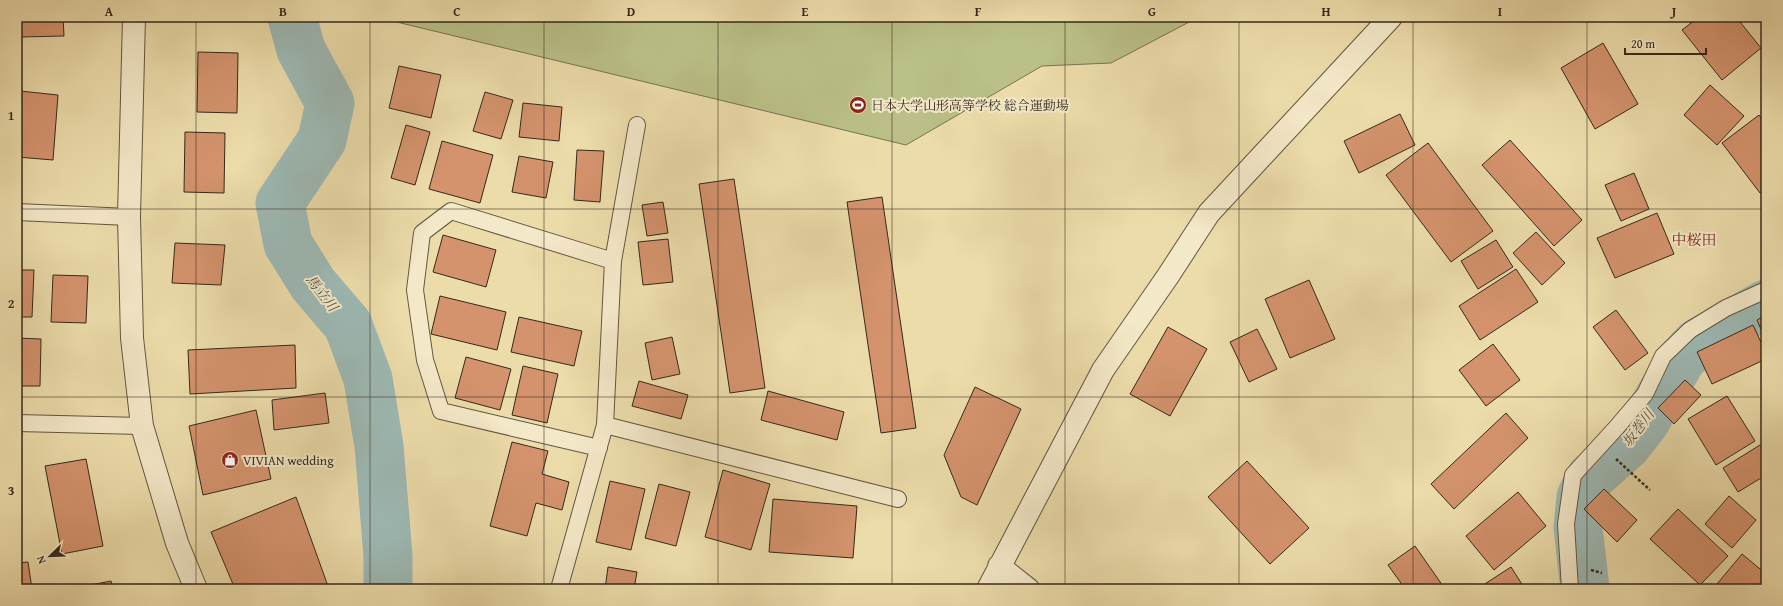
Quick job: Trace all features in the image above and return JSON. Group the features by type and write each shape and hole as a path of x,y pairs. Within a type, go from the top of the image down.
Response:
{"street":[{"path":"134,17 129,217 132,338 142,426 177,544 196,589"},
{"path":"988,589 1103,370 1209,214 1391,17"},
{"path":"999,566 1028,589"}],"lane":[{"path":"559,589 606,425 613,261 637,125"},
{"path":"599,448 441,410 425,360 415,290 422,233 451,211 613,261"},
{"path":"17,212 129,217"},
{"path":"1570,589 1566,524 1573,475 1645,394 1663,356 1690,330 1726,308 1766,290"},
{"path":"17,423 142,426"},
{"path":"606,425 898,499"}],"path":[{"path":"1613,456 1650,490"}],"green space":[{"name":"日本大学山形高等学校 総合運動場","path":"376,17 1193,17 1193,20 1111,63 1042,66 906,145"}],"building":[{"path":"20,17 63,17 64,36 20,37"},
{"path":"1699,17 1736,17 1761,48 1722,80 1682,30"},
{"path":"1603,43 1638,104 1595,129 1561,68"},
{"path":"198,52 238,53 237,113 197,112"},
{"path":"399,66 441,75 431,118 389,108"},
{"path":"1710,85 1744,116 1717,145 1684,115"},
{"path":"20,91 58,95 53,160 17,157 17,126"},
{"path":"485,92 513,100 501,139 473,131"},
{"path":"523,103 562,107 559,141 519,137"},
{"path":"1400,114 1415,145 1359,173 1344,141"},
{"path":"1759,115 1766,124 1766,188 1760,193 1722,143"},
{"path":"406,125 430,132 415,185 391,178"},
{"path":"185,132 225,133 224,193 184,192"},
{"path":"1510,140 1582,220 1554,246 1482,165"},
{"path":"442,141 493,155 480,203 429,189"},
{"path":"1428,143 1493,231 1451,262 1386,175"},
{"path":"577,150 604,151 600,202 574,200"},
{"path":"519,156 553,162 546,198 512,192"},
{"path":"1634,173 1649,209 1621,221 1605,185"},
{"path":"734,179 765,388 730,393 699,184"},
{"path":"882,197 916,428 881,433 847,202"},
{"path":"663,202 668,233 647,236 642,205"},
{"path":"1657,213 1674,254 1615,278 1597,238"},
{"path":"1536,232 1565,263 1542,285 1513,253"},
{"path":"443,235 496,250 486,287 433,272"},
{"path":"668,239 673,282 643,285 638,242"},
{"path":"1496,240 1513,267 1478,289 1461,261"},
{"path":"175,243 225,245 221,285 172,283"},
{"path":"1516,269 1538,302 1480,340 1459,306"},
{"path":"17,270 34,270 32,317 17,317"},
{"path":"53,275 88,276 86,323 51,322"},
{"path":"1309,280 1335,339 1290,358 1265,299"},
{"path":"440,296 506,312 497,350 431,334"},
{"path":"1616,310 1648,353 1625,370 1593,327"},
{"path":"1766,315 1766,341 1757,320"},
{"path":"519,317 582,331 574,366 511,352"},
{"path":"1753,325 1766,353 1766,359 1712,384 1697,352"},
{"path":"1168,327 1207,349 1170,416 1130,394"},
{"path":"1257,329 1277,369 1249,382 1230,342"},
{"path":"672,337 680,374 652,380 645,343"},
{"path":"17,338 41,339 40,386 17,386"},
{"path":"1493,344 1520,380 1486,406 1459,370"},
{"path":"295,345 296,388 190,394 188,350"},
{"path":"466,357 511,369 500,410 455,398"},
{"path":"523,366 558,374 547,423 512,415"},
{"path":"1685,380 1701,395 1674,424 1658,408"},
{"path":"639,381 688,395 681,419 632,406"},
{"path":"975,387 1021,409 977,505 961,497 944,455"},
{"path":"768,391 844,412 837,440 761,420"},
{"path":"325,393 329,423 274,430 272,400"},
{"path":"1727,396 1755,441 1716,465 1688,419"},
{"path":"256,410 271,479 203,495 189,426"},
{"path":"1506,413 1528,438 1454,509 1431,484"},
{"path":"512,442 548,451 542,474 569,482 562,510 536,503 527,536 490,526"},
{"path":"1760,445 1766,455 1766,475 1738,492 1723,468"},
{"path":"86,459 103,546 62,554 45,466"},
{"path":"1247,461 1309,528 1270,564 1208,497"},
{"path":"723,470 770,484 751,550 705,537"},
{"path":"610,481 645,489 631,550 596,542"},
{"path":"659,484 690,492 676,546 645,538"},
{"path":"1604,489 1637,520 1617,542 1584,509"},
{"path":"1518,492 1546,526 1494,570 1466,536"},
{"path":"1729,496 1756,520 1732,548 1705,524"},
{"path":"296,497 329,589 235,589 211,532"},
{"path":"773,499 857,506 853,558 769,552"},
{"path":"1678,509 1728,556 1700,585 1650,539"},
{"path":"1415,546 1445,589 1398,589 1403,586 1388,565"},
{"path":"1742,554 1766,574 1766,578 1756,589 1723,589 1717,584"},
{"path":"28,562 32,589 17,589 17,563"},
{"path":"608,567 637,572 634,589 605,589"},
{"path":"1511,567 1525,589 1477,589"},
{"path":"111,581 113,589 70,589"}],"waterway":[{"name":"馬立川","path":"292,17 301,50 330,103 322,140 280,203 288,244 313,284 348,325 368,379 379,446 388,556 388,589"},
{"name":"坂巻川","path":"1585,589 1578,527 1581,497 1590,478 1627,445 1645,422 1681,360 1697,343 1766,304"}],"place":[{"name":"日本大学山形高等学校 総合運動場","path":"858,105"},
{"name":"VIVIAN wedding","path":"230,460"}],"district":[{"name":"中桜田","path":"1694,240"}]}
